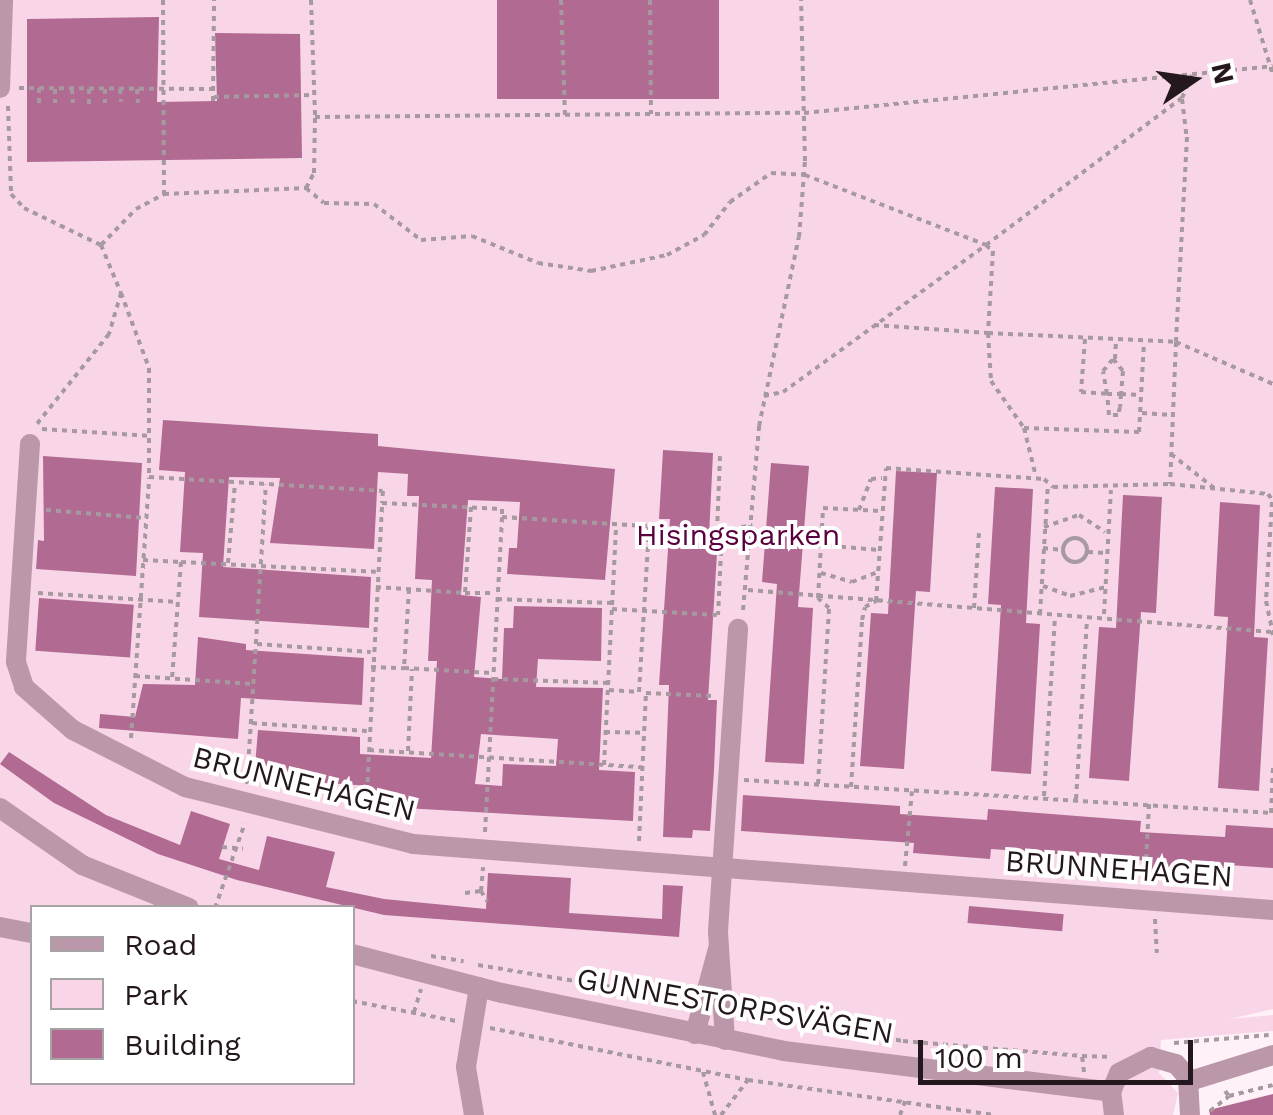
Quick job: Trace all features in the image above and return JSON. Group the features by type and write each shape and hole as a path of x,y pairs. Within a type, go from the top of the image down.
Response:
{"street":[{"path":"2,88 3,0"},
{"name":"BRUNNEHAGEN","path":"30,444 16,662 24,687 73,730 124,761 250,807 365,834 484,852 1273,910"},
{"path":"725,1040 718,950 738,629"},
{"path":"0,808 82,865 182,905"},
{"path":"0,927 30,933"},
{"path":"696,1034 718,950"},
{"name":"GUNNESTORPSVÄGEN","path":"355,955 479,987 725,1040 1112,1092"},
{"path":"474,1115 466,1067 469,1024 479,987"},
{"path":"1190,1081 1273,1056"},
{"path":"1114,1115 1112,1092 1126,1066 1150,1057 1176,1064 1190,1081 1190,1115"}],"path":[{"path":"163,0 164,194"},
{"path":"214,0 214,99 287,93 294,98 314,95"},
{"path":"306,188 314,173 316,117 311,0"},
{"path":"562,0 565,114"},
{"path":"650,0 651,114"},
{"path":"802,0 804,175 799,237 764,396 748,590 818,598 1054,616 1086,618 1104,614 1272,633 1266,601 1272,501 1268,494 1170,484 1048,484 1036,478 886,468 876,601"},
{"path":"1250,0 1273,75"},
{"path":"316,117 804,114 1270,66"},
{"path":"764,396 773,398 1182,98 1193,72"},
{"path":"35,77 39,102"},
{"path":"52,77 55,103"},
{"path":"68,77 73,103"},
{"path":"84,77 89,104"},
{"path":"102,77 105,102"},
{"path":"116,77 120,102"},
{"path":"134,77 138,102"},
{"path":"150,77 150,90"},
{"path":"124,761 135,676 152,436 149,368 101,245 24,208 11,194 2,88 214,89"},
{"path":"179,89 179,102"},
{"path":"196,89 197,102"},
{"path":"1170,484 1187,137 1182,98"},
{"path":"101,245 136,209 164,194 306,188 324,203 374,204 421,240 472,236 538,263 592,272 679,248 704,234 730,202 771,172 804,175 986,245 993,252 988,333 991,381 1024,428 1036,478"},
{"path":"121,293 110,334 35,429 152,436"},
{"path":"874,325 1176,342 1273,384"},
{"path":"1085,338 1082,392 1141,394"},
{"path":"1115,359 1123,366 1118,416 1109,415 1103,371 1115,359 1116,340"},
{"path":"1024,428 1134,434 1140,413 1144,341"},
{"path":"1140,413 1172,415"},
{"path":"1171,454 1214,488"},
{"path":"718,615 720,456"},
{"path":"149,478 383,491 370,652 365,834"},
{"path":"860,510 871,479 884,478"},
{"path":"228,564 235,483"},
{"path":"216,905 250,807 250,723 266,484"},
{"path":"1040,614 1048,484"},
{"path":"1104,614 1112,485"},
{"path":"382,502 502,510 482,892 487,901"},
{"path":"466,593 471,507"},
{"path":"26,508 146,518"},
{"path":"818,598 823,508 881,511"},
{"path":"1044,527 1084,516 1107,536"},
{"path":"502,518 719,531 752,525"},
{"path":"604,765 616,526"},
{"path":"639,692 649,527"},
{"path":"974,609 980,533"},
{"path":"1063,550 1076,538 1088,552"},
{"path":"821,545 879,550"},
{"path":"1043,548 1063,550 1075,563 1088,552 1106,553"},
{"path":"143,560 376,572"},
{"path":"172,679 181,562"},
{"path":"819,572 852,582 878,572"},
{"path":"1041,586 1070,596 1105,587"},
{"path":"376,587 718,615 738,629"},
{"path":"404,668 409,589"},
{"path":"20,592 178,602"},
{"path":"818,598 830,608 818,785"},
{"path":"851,787 862,620 864,607 876,601"},
{"path":"1266,601 1273,604"},
{"path":"1044,798 1054,616"},
{"path":"1076,799 1086,618"},
{"path":"256,644 370,652"},
{"path":"370,667 608,682"},
{"path":"408,751 412,669"},
{"path":"135,676 253,684"},
{"path":"608,690 734,697"},
{"path":"638,861 646,693"},
{"path":"250,723 367,731"},
{"path":"606,732 644,733"},
{"path":"369,750 642,768"},
{"path":"728,779 1272,813 1273,766"},
{"path":"904,883 912,791"},
{"path":"1149,804 1143,900 1154,910 1157,953"},
{"path":"222,847 242,850"},
{"path":"465,893 482,892"},
{"path":"355,1002 674,1062 748,1080 993,1115"},
{"path":"703,1071 718,1115"},
{"path":"718,1115 748,1080"},
{"path":"1207,1115 1229,1096"},
{"path":"900,1115 905,1100"}],"green space":[{"name":"Hisingsparken","path":"0,0 1273,0 1273,1009 1230,1019 1273,1015 1273,1031 1161,1040 1159,1073 1178,1093 1173,1115 0,1115"}],"building":[{"path":"497,0 719,0 719,99 497,99"},
{"path":"159,17 157,102 217,101 215,33 300,34 302,158 27,162 27,19"},
{"path":"163,420 378,434 378,446 615,469 605,580 507,574 509,548 517,548 520,502 468,500 461,595 481,597 474,677 502,679 504,628 513,628 514,606 602,608 601,661 538,659 536,687 603,688 599,770 635,772 633,821 369,806 370,786 254,778 258,730 360,737 360,754 431,758 437,661 428,661 432,580 415,579 419,496 407,496 408,474 378,472 374,549 270,543 280,478 229,477 223,567 371,577 369,628 199,617 203,553 180,552 185,472 159,470","holes":["481,734 558,739 556,766 503,764 502,786 475,784"]},
{"path":"663,450 713,453 709,536 718,537 708,700 717,700 714,770 710,831 693,830 692,838 663,837 669,685 659,685 670,519 659,519"},
{"path":"43,456 142,463 136,576 36,569 38,540 44,541"},
{"path":"771,463 809,466 798,607 813,608 804,764 765,762 777,584 762,582"},
{"path":"896,471 937,473 930,592 916,591 904,769 860,766 871,613 888,614"},
{"path":"995,487 1033,489 1026,623 1040,624 1031,774 991,771 1001,605 988,604"},
{"path":"1123,495 1162,497 1156,613 1141,612 1129,781 1089,778 1099,627 1116,628"},
{"path":"1220,502 1260,505 1254,637 1268,638 1259,791 1218,788 1228,617 1214,616"},
{"path":"39,598 134,605 130,657 35,651"},
{"path":"198,637 246,644 246,650 364,658 362,705 241,698 238,739 99,728 100,714 135,717 143,684 195,685"},
{"path":"9,752 106,815 180,845 191,811 230,824 219,859 259,870 267,836 335,852 326,887 384,899 486,909 488,873 571,878 569,913 662,919 663,885 683,886 679,937 384,915 355,905 237,880 158,854 54,803 0,764"},
{"path":"743,795 900,806 900,814 987,820 988,809 1141,821 1140,832 1225,837 1226,825 1273,828 1273,868 1228,865 1228,875 1149,871 1150,861 991,849 990,859 913,853 914,843 741,831"},
{"path":"969,906 1064,914 1062,931 968,923"},
{"path":"1273,1094 1273,1115 1210,1115 1209,1110"}]}
